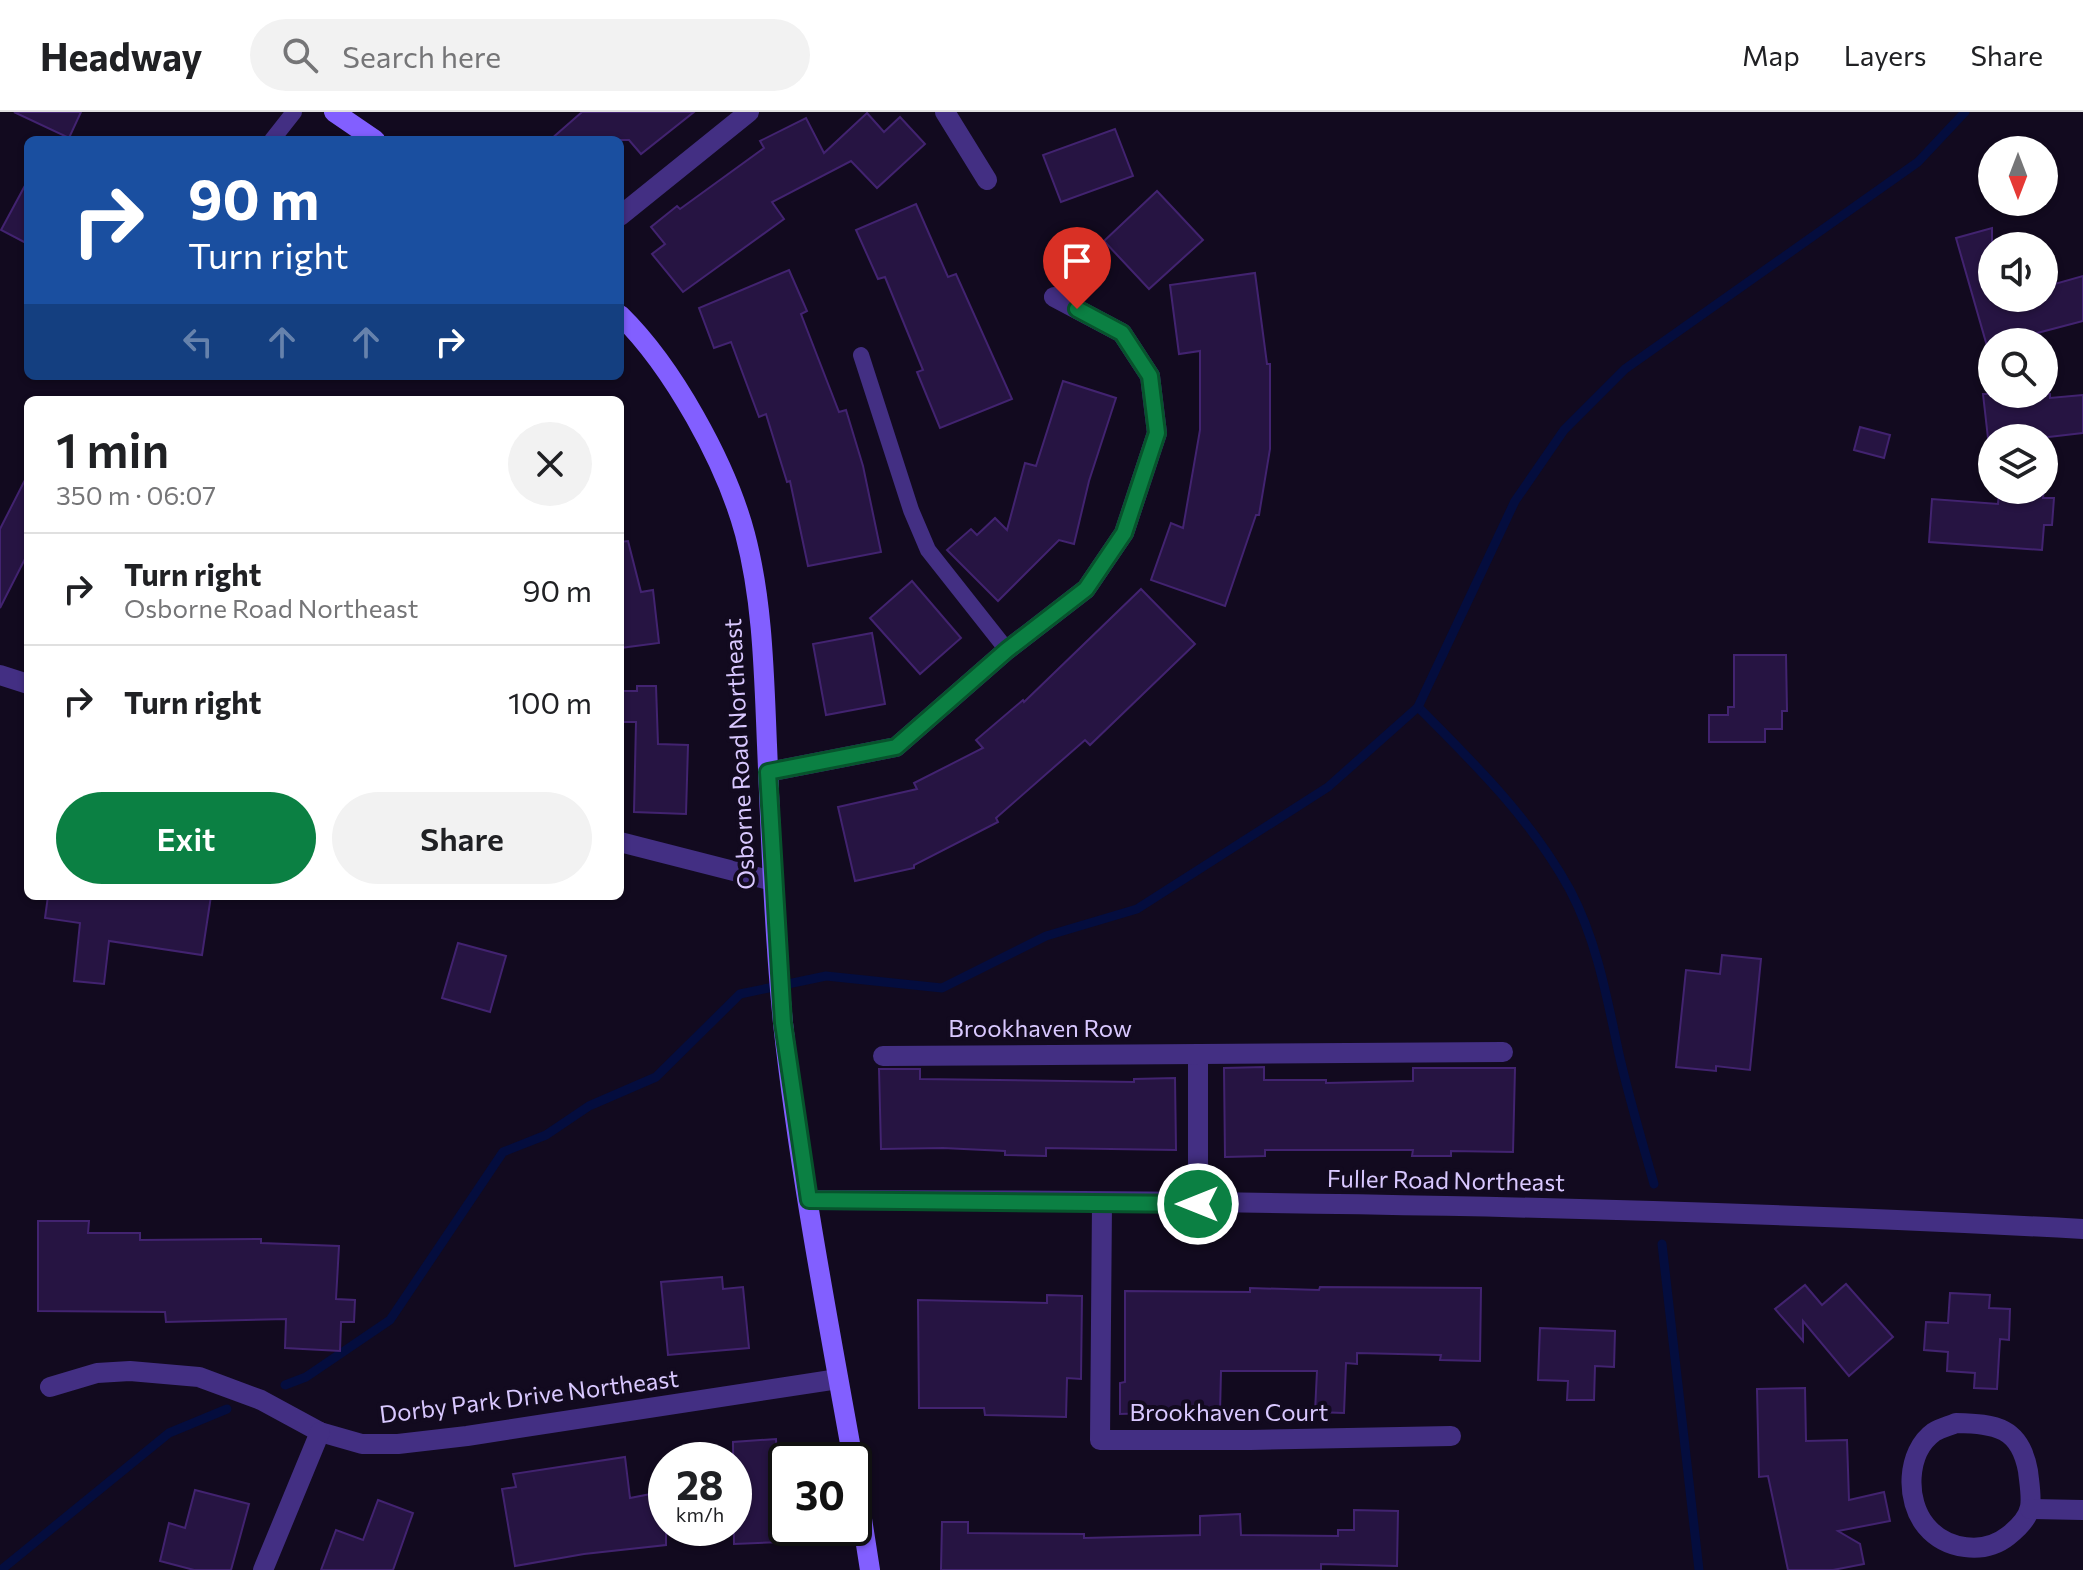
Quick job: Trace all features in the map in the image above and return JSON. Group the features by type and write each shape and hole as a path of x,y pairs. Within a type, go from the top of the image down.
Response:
{"street":[{"path":"334,112 369,136"},
{"path":"624,213 749,112"},
{"path":"945,112 987,180"},
{"path":"768,772 896,747 1007,650 1086,589 1124,533 1157,433 1150,376 1122,333 1054,297"},
{"name":"Osborne Road Northeast","path":"624,320 669,375 711,444 745,534 760,624 783,1023 850,1442"},
{"path":"0,675 24,683"},
{"path":"624,843 773,881"},
{"name":"Brookhaven Row","path":"883,1056 1503,1052"},
{"path":"1198,1054 1198,1204"},
{"name":"Fuller Road Northeast","path":"809,1200 1456,1206 1835,1216 2083,1229"},
{"name":"Brookhaven Court","path":"1102,1203 1100,1440 1451,1436"},
{"name":"Dorby Park Drive Northeast","path":"50,1387 97,1373 130,1371 199,1377 261,1400 320,1432 362,1444 398,1444 838,1379"},
{"path":"1956,1423 2002,1429 2016,1439 2024,1450 2030,1509 2020,1526 1985,1548 1961,1547 1942,1538 1926,1526 1913,1500 1912,1469 1920,1445 1935,1431 1956,1423"},
{"path":"263,1570 320,1432"},
{"path":"2030,1509 2083,1510"},
{"path":"866,1546 870,1570"}],"lane":[{"path":"275,136 294,112"},
{"path":"861,355 911,510 928,550 1007,650"}],"building":[{"path":"14,112 81,112 70,136"},
{"path":"582,112 694,112 641,154 629,140 624,140 624,136 555,136"},
{"path":"867,113 884,132 900,117 925,144 877,188 851,161 772,202 784,219 683,292 652,254 665,244 651,227 764,148 760,141 806,118 824,153"},
{"path":"1115,129 1133,176 1061,202 1043,155"},
{"path":"24,187 24,242 1,230"},
{"path":"1157,191 1203,240 1149,289 1104,241"},
{"path":"916,204 948,277 956,274 1012,399 940,428 917,372 923,370 885,277 878,279 856,230"},
{"path":"1992,228 1992,232 1978,232 1978,312 2058,312 2058,283 2083,276 2083,321 2056,328 1982,328 1956,238"},
{"path":"789,270 807,311 801,314 839,412 846,410 863,466 881,552 808,566 790,481 787,482 766,414 759,417 731,342 714,348 699,308"},
{"path":"1255,273 1267,364 1270,364 1270,449 1259,515 1256,515 1225,606 1151,580 1171,523 1183,528 1200,430 1200,351 1179,354 1170,285"},
{"path":"1063,381 1116,398 1089,481 1074,544 1059,540 998,601 947,550 971,529 977,535 995,518 1007,530 1025,463 1036,466"},
{"path":"2083,395 2083,433 2058,436 2058,424 1986,424 1985,408 2058,408 2058,397"},
{"path":"1860,427 1890,435 1884,458 1854,450"},
{"path":"24,482 24,561 0,608 0,529"},
{"path":"1932,499 1978,504 2054,504 2052,525 2044,525 2042,550 1929,542"},
{"path":"628,541 641,592 653,590 659,643 624,647 624,542"},
{"path":"912,581 961,638 920,674 870,618"},
{"path":"1141,589 1195,644 1090,745 1085,740 996,818 998,822 914,865 914,868 855,881 838,807 917,789 914,783 983,748 976,740 1024,702"},
{"path":"872,633 885,704 826,715 813,644"},
{"path":"1734,655 1786,655 1787,711 1782,711 1782,729 1765,729 1765,742 1709,742 1709,715 1728,715 1728,707 1734,707"},
{"path":"637,686 656,686 658,744 688,745 686,814 634,812 636,722 624,722 624,691 637,691"},
{"path":"47,900 210,900 202,955 109,941 104,984 74,981 80,923 45,918"},
{"path":"458,943 506,956 490,1012 442,998"},
{"path":"1722,955 1761,959 1750,1070 1716,1066 1716,1071 1676,1067 1686,970 1720,974"},
{"path":"1264,1067 1264,1080 1326,1080 1326,1083 1413,1081 1413,1068 1515,1068 1513,1152 1451,1151 1451,1156 1412,1156 1413,1150 1265,1150 1265,1156 1225,1157 1224,1068"},
{"path":"879,1069 920,1069 920,1079 1134,1082 1134,1079 1175,1078 1176,1150 1046,1148 1046,1156 943,1148 881,1149"},
{"path":"38,1221 89,1221 88,1233 140,1233 140,1240 261,1239 261,1243 339,1246 336,1299 355,1300 354,1322 341,1322 340,1351 285,1348 286,1319 166,1322 165,1312 38,1311"},
{"path":"722,1277 723,1289 743,1287 749,1348 668,1355 661,1282"},
{"path":"1846,1284 1893,1337 1849,1376 1803,1321 1803,1341 1775,1309 1805,1285 1822,1305"},
{"path":"1320,1287 1481,1288 1480,1361 1440,1360 1441,1355 1357,1353 1357,1364 1346,1363 1344,1413 1315,1412 1317,1371 1221,1371 1220,1413 1151,1411 1120,1414 1120,1383 1125,1382 1125,1291 1250,1292 1250,1288 1319,1290"},
{"path":"1950,1293 1990,1295 1989,1308 2010,1309 2009,1340 2000,1339 1997,1389 1974,1388 1975,1373 1947,1371 1948,1352 1924,1350 1926,1322 1948,1323"},
{"path":"1047,1295 1082,1296 1081,1379 1067,1378 1066,1417 985,1415 984,1408 919,1408 918,1300 1047,1303"},
{"path":"1540,1328 1615,1331 1614,1367 1595,1366 1594,1400 1567,1400 1568,1381 1538,1380"},
{"path":"1805,1388 1806,1441 1847,1440 1849,1500 1884,1492 1890,1521 1838,1531 1860,1544 1864,1564 1833,1570 1788,1570 1768,1476 1759,1477 1757,1389"},
{"path":"776,1439 776,1442 768,1442 768,1543 752,1543 752,1442 733,1442"},
{"path":"625,1457 630,1498 648,1494 648,1546 657,1546 515,1566 502,1489 516,1487 513,1474"},
{"path":"195,1490 249,1504 231,1570 194,1570 160,1561 169,1523 185,1528"},
{"path":"378,1500 413,1513 393,1570 321,1570 336,1530 363,1540"},
{"path":"1354,1510 1398,1511 1397,1566 1321,1564 1321,1570 941,1570 942,1522 968,1522 968,1533 1084,1534 1084,1538 1200,1535 1200,1516 1240,1514 1241,1535 1338,1536 1338,1530 1354,1530"}],"waterway":[{"path":"285,1385 306,1377 390,1320 503,1152 546,1135 589,1106 656,1077 740,994 826,976 942,988 1046,936 1137,909 1328,787 1418,707 1515,501 1564,430 1625,369 1918,162 1965,112"},
{"path":"1418,707 1520,816 1570,890 1600,970 1627,1087 1654,1184"},
{"path":"1662,1244 1699,1570"},
{"path":"1,1570 169,1433 227,1409"}],"route":[{"path":"1077,309 1122,333 1150,376 1157,433 1124,533 1086,589 1007,650 896,747 768,772 783,1023 809,1200 1198,1204"}]}
